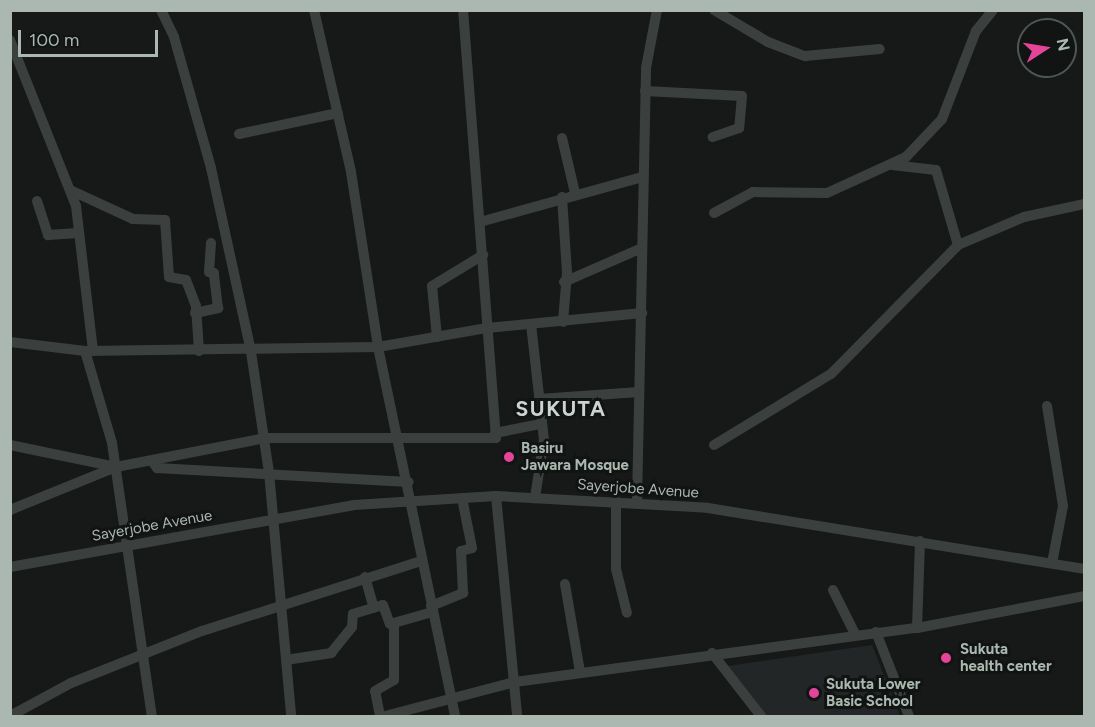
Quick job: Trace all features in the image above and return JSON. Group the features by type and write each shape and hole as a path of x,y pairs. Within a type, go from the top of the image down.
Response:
{"street":[{"path":"161,10 174,37 208,157 250,352 269,472 291,717"},
{"path":"314,10 363,237 378,347 409,482 407,499 455,717"},
{"path":"10,510 116,467 265,438 399,436 449,440 496,438 463,10"},
{"path":"637,501 645,91 657,10"},
{"path":"714,10 768,42 805,56 880,49"},
{"path":"714,213 753,192 827,193 889,165 927,139 942,119 976,31 993,10"},
{"path":"10,40 70,190 78,233 89,351 116,467 124,546 153,717"},
{"path":"645,91 742,96 739,128 713,137"},
{"path":"239,134 338,113"},
{"path":"562,138 575,193"},
{"path":"889,165 936,170 958,245"},
{"path":"480,222 575,193 642,177"},
{"path":"70,190 133,219 165,220 168,277 186,280 195,313 199,351"},
{"path":"562,197 563,321"},
{"path":"38,201 48,235 78,233"},
{"path":"714,445 831,374 958,245 1024,217 1084,204"},
{"path":"195,313 218,308 214,273 209,272 211,243"},
{"path":"564,282 642,248"},
{"path":"437,337 432,286 483,255"},
{"path":"10,342 89,351 250,352 378,347 487,328 642,313"},
{"path":"531,324 544,440 535,498"},
{"path":"539,399 639,392"},
{"path":"1047,406 1063,506 1052,563"},
{"path":"495,433 541,424"},
{"path":"10,445 116,467"},
{"path":"152,461 157,468 269,472 409,482"},
{"path":"496,496 517,717"},
{"name":"Sayerjobe Avenue","path":"10,567 272,519 407,499 496,496 637,501 920,541 1084,569"},
{"path":"394,623 431,609 462,593 465,585 461,551 472,548 462,498"},
{"path":"616,501 616,569 627,613"},
{"path":"916,628 920,541"},
{"path":"10,716 71,683 282,602 421,561"},
{"path":"365,577 374,608"},
{"path":"565,584 580,672"},
{"path":"833,590 855,634"},
{"path":"385,717 450,696 515,682 712,653 916,628 1084,596"},
{"path":"286,660 331,653 352,627 353,615 383,605 394,623 394,680 375,691 380,717"},
{"path":"876,632 909,717"},
{"path":"712,653 761,717"}],"shaded area":[{"name":"Sukuta Lower Basic School","path":"872,645 900,716 758,716 720,667"}],"place":[{"name":"Basiru Jawara Mosque","path":"509,457"},
{"name":"Sukuta health center","path":"946,658"},
{"name":"Sukuta Lower Basic School","path":"814,693"}],"district":[{"name":"SUKUTA","path":"561,409"}]}
